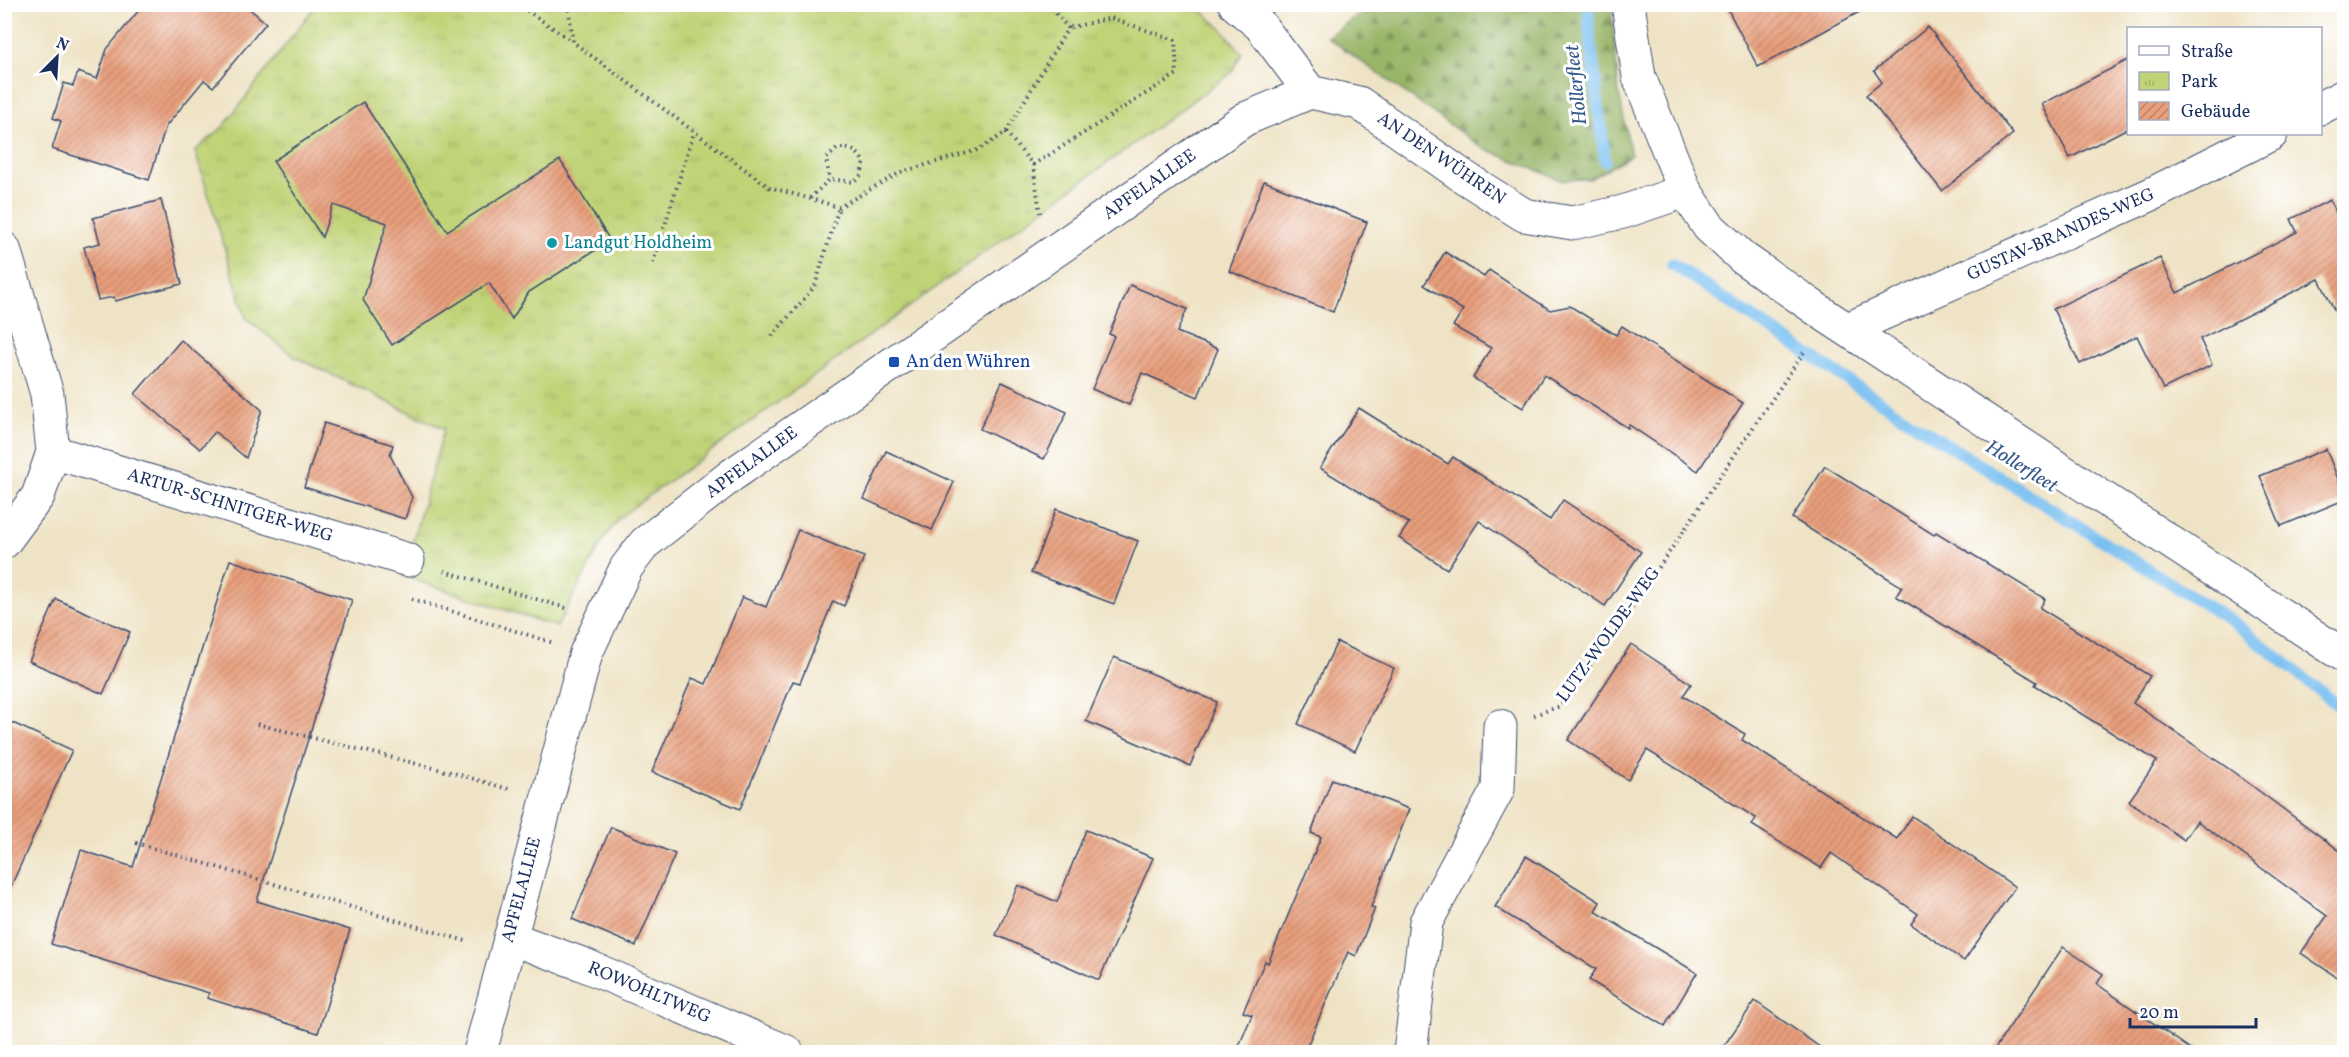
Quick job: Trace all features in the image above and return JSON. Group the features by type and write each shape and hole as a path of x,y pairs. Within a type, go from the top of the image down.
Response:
{"street":[{"path":"1235,4 1260,26 1310,92"},
{"path":"1628,4 1639,77 1685,191 1709,227 1743,258 2344,656"},
{"name":"AN DEN WÜHREN","path":"1310,92 1359,103 1464,177 1524,215 1572,223 1623,212 1685,191"},
{"name":"APFELALLEE","path":"480,1053 586,653 627,568 645,543 732,475 1245,119 1310,92"},
{"path":"2322,107 2344,96"},
{"name":"GUSTAV-BRANDES-WEG","path":"1848,329 2154,193 2269,135"},
{"path":"4,249 47,394 53,452 38,496 4,542"},
{"name":"ARTUR-SCHNITGER-WEG","path":"53,452 408,560"},
{"path":"1410,1053 1426,922 1498,789 1500,726"},
{"name":"ROWOHLTWEG","path":"508,946 582,964 787,1053"}],"path":[{"path":"517,4 573,42 769,187 839,207"},
{"path":"567,4 573,42"},
{"path":"1048,4 1068,28"},
{"path":"772,336 815,286 839,207 901,172 978,150 1006,132 1068,28 1111,18 1175,40 1178,74 1033,165"},
{"path":"653,263 694,132"},
{"path":"1006,132 1033,165 1048,255"},
{"path":"809,198 830,179 854,182 861,175 864,163 860,154 850,148 838,147 826,159 830,179"},
{"name":"LUTZ-WOLDE-WEG","path":"1500,726 1561,706 1643,590 1808,346"},
{"path":"408,560 601,618"},
{"path":"406,597 586,653"},
{"path":"257,724 450,772 546,800"},
{"path":"136,843 508,946"}],"green space":[{"path":"316,5 1195,5 1223,30 1242,53 1231,73 620,517 603,540 557,627 403,576 444,429 295,357 246,318 195,151 223,127"},
{"path":"1387,5 1611,5 1619,94 1631,155 1590,179 1560,180 1481,147 1327,37 1355,17"}],"building":[{"path":"144,4 244,4 266,23 213,87 204,80 166,126 149,180 52,149 61,121 53,118 64,83 73,86 78,72 97,79 107,49"},
{"path":"1725,4 1874,4 1758,67"},
{"path":"1928,27 2013,134 1942,191 1866,95 1882,82 1874,71"},
{"path":"2127,61 2127,129 2070,158 2042,104"},
{"path":"363,102 447,231 560,160 611,242 529,292 512,319 489,283 392,345 363,300 387,223 333,205 322,237 273,161"},
{"path":"1264,181 1367,222 1333,312 1229,271"},
{"path":"161,200 182,284 115,301 114,297 98,300 84,247 100,243 93,218"},
{"path":"2330,200 2344,229 2344,330 2319,279 2200,339 2212,365 2163,389 2137,336 2080,364 2053,309 2160,258 2177,293 2297,232 2291,219"},
{"path":"1445,252 1484,277 1489,270 1550,310 1570,306 1616,335 1622,326 1743,403 1698,471 1629,425 1628,428 1544,375 1523,408 1473,378 1491,348 1453,326 1463,310 1424,285"},
{"path":"1130,285 1187,309 1177,332 1218,349 1198,397 1142,373 1129,405 1092,389 1114,336 1109,334"},
{"path":"181,340 262,410 246,458 215,432 200,449 135,394"},
{"path":"1002,382 1067,412 1044,459 980,429"},
{"path":"1359,408 1448,464 1453,457 1550,520 1563,500 1641,552 1605,606 1479,521 1447,569 1399,538 1409,523 1320,468"},
{"path":"324,423 393,445 390,455 412,497 405,519 304,487"},
{"path":"2326,449 2344,494 2344,500 2281,526 2260,476"},
{"path":"886,451 954,482 932,530 864,499"},
{"path":"1825,466 1934,535 1936,532 2045,599 2040,608 2150,676 2133,703 2232,771 2344,854 2344,982 2301,953 2327,916 2197,821 2184,840 2129,801 2157,761 2035,685 2037,682 1896,596 1902,587 1792,518"},
{"path":"1056,509 1138,541 1114,604 1031,573"},
{"path":"798,530 864,557 844,606 833,601 800,683 793,681 740,809 652,772 692,678 706,684 742,597 766,607"},
{"path":"230,560 352,600 257,901 350,930 318,1033 207,998 209,993 51,944 81,850 133,867"},
{"path":"56,599 130,632 103,694 29,661"},
{"path":"1337,642 1394,668 1355,751 1298,724"},
{"path":"1631,644 1691,684 1683,696 1745,734 1742,740 1897,839 1912,816 2015,887 1964,961 1911,924 1918,914 1831,853 1821,868 1752,825 1756,818 1647,750 1628,780 1568,740"},
{"path":"1114,657 1217,702 1190,766 1086,721"},
{"path":"4,719 72,750 4,902"},
{"path":"1332,779 1409,809 1371,907 1375,908 1356,956 1348,952 1304,1053 1236,1053 1252,1015 1243,1012 1265,961 1268,963 1321,837 1311,833"},
{"path":"611,827 675,854 636,946 572,919"},
{"path":"1086,830 1153,858 1099,980 996,935 1018,885 1057,902"},
{"path":"1526,856 1600,902 1595,911 1697,973 1665,1026 1589,980 1596,969 1495,907"},
{"path":"2063,947 2103,974 2097,984 2196,1053 1992,1053"},
{"path":"1755,1001 1828,1053 1719,1053"}],"waterway":[{"name":"Hollerfleet","path":"1588,4 1605,161"},
{"name":"Hollerfleet","path":"1672,264 1908,420 2236,624 2344,710"}],"place":[{"name":"Landgut Holdheim","path":"552,243"},
{"name":"An den Wühren","path":"894,362"}]}
